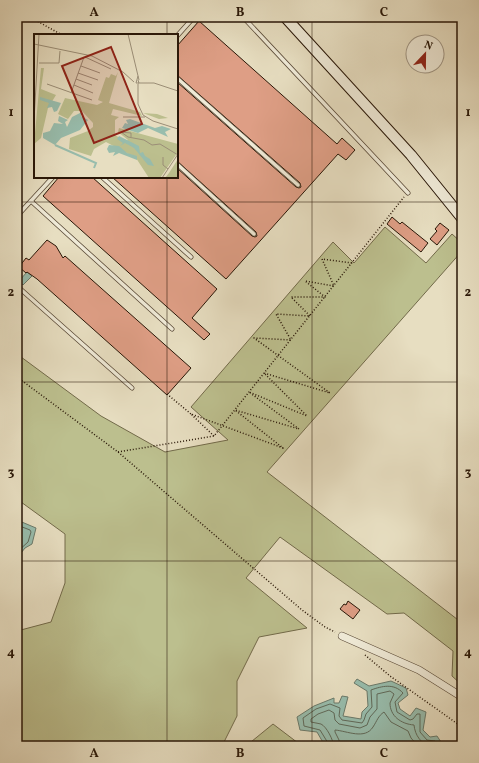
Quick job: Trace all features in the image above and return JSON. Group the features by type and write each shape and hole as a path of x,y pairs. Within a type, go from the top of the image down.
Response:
{"street":[{"path":"285,17 411,155 462,218"},
{"path":"342,636 419,670 462,697"}],"lane":[{"path":"178,35 194,17"},
{"path":"244,17 408,193"},
{"path":"178,79 298,186"},
{"path":"178,165 254,234"},
{"path":"17,216 51,178"},
{"path":"103,178 191,257"},
{"path":"31,201 172,329"},
{"path":"17,286 132,388"}],"path":[{"path":"30,17 60,34"},
{"path":"118,452 214,436 408,193"},
{"path":"334,286 322,259 352,263"},
{"path":"325,298 305,281 334,286"},
{"path":"310,316 291,297 325,298"},
{"path":"291,340 276,314 310,316"},
{"path":"264,373 330,393 254,338 291,340"},
{"path":"249,392 307,416 264,373"},
{"path":"17,377 118,452 302,610 325,627 342,636"},
{"path":"235,410 299,429 249,392"},
{"path":"167,394 214,436"},
{"path":"191,414 284,448 235,410"},
{"path":"360,651 390,676 462,727"}],"shaded area":[{"path":"385,227 426,263 452,234 462,243 462,251 267,472 462,623 462,685 452,676 453,651 404,613 387,614 280,537 246,578 307,628 259,637 237,681 237,716 222,746 17,746 17,631 51,622 65,583 65,534 21,502 17,465 17,354 101,416 165,452 228,440 191,407 333,242 354,263"},
{"path":"273,724 302,746 246,746"}],"water":[{"path":"27,272 32,276 23,285 19,281"},
{"path":"17,520 36,528 32,544 25,548 17,558"},
{"path":"357,679 369,686 391,681 406,688 408,695 398,703 400,709 410,716 416,708 426,712 423,730 430,737 437,736 441,742 450,746 325,746 317,732 300,730 297,717 314,706 334,698 334,703 339,703 342,696 348,697 343,716 361,719 362,712 368,706 367,691 354,683"}],"building":[{"path":"199,21 337,144 342,138 355,150 346,160 338,154 226,279 113,178 178,178 178,169 252,236 257,236 256,232 178,162 178,83 296,187 301,187 300,183 178,76 178,45"},
{"path":"58,178 93,178 217,289 192,318 210,334 204,340 43,196"},
{"path":"392,217 400,224 402,222 428,243 421,252 387,224"},
{"path":"440,223 449,230 437,245 430,239 437,231 435,229"},
{"path":"47,240 56,246 63,258 65,256 191,368 167,395 37,279 19,267 26,258 29,260"},
{"path":"348,601 360,610 353,619 340,609 344,604 346,605"}]}
